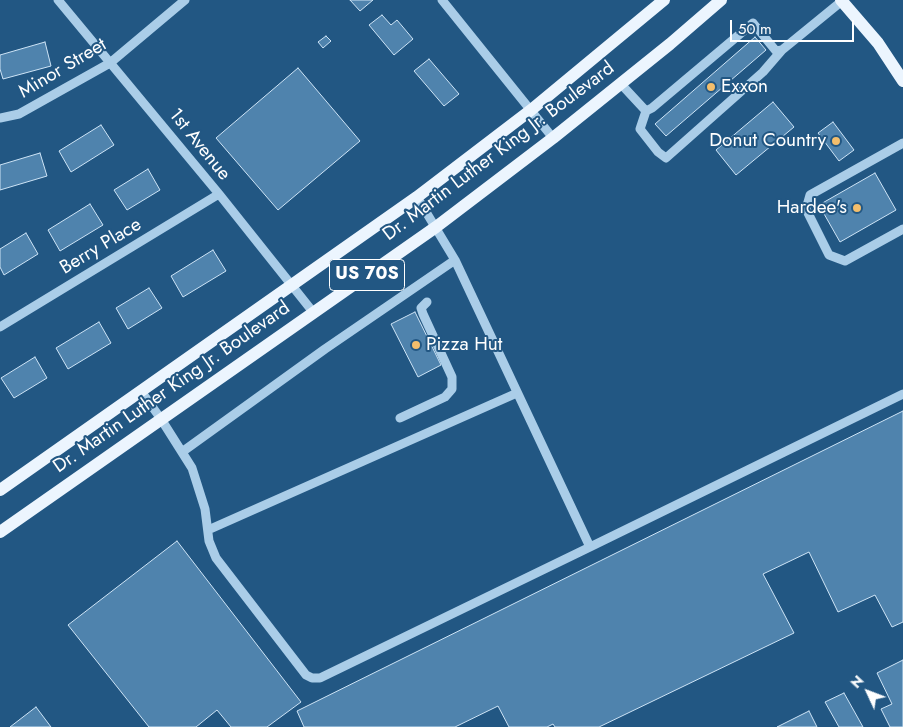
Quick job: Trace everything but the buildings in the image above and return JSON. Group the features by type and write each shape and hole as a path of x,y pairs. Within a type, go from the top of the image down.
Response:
{"main road":[{"name":"Dr. Martin Luther King Jr. Boulevard","path":"0,490 417,197 531,110 664,0"},
{"name":"Dr. Martin Luther King Jr. Boulevard","path":"0,532 436,227 553,138 670,44 721,0"},
{"path":"842,0 878,43 903,81"}],"street":[{"name":"1st Avenue","path":"58,0 219,194 313,312"},
{"name":"Minor Street","path":"0,118 19,114 110,63 185,0"},
{"path":"442,0 553,138"},
{"path":"782,50 776,51 753,22 652,108 646,111 640,130 658,152 666,158 763,72 782,50 842,0"},
{"path":"620,83 646,111"},
{"path":"902,229 845,261 829,255 806,209 810,195 903,143"},
{"name":"Berry Place","path":"0,327 219,194"},
{"path":"417,197 455,260 590,547"},
{"path":"182,452 325,349 455,260"},
{"path":"400,418 445,397 452,389 452,377 422,314 422,308 427,302"},
{"path":"141,392 161,419 192,468 205,509 209,541 216,558 306,675 312,678 320,678 903,394"},
{"path":"208,530 517,393"}],"place":[{"name":"Exxon","path":"711,87"},
{"name":"Donut Country","path":"836,141"},
{"name":"Hardee's","path":"857,208"},
{"name":"Pizza Hut","path":"416,345"}]}
